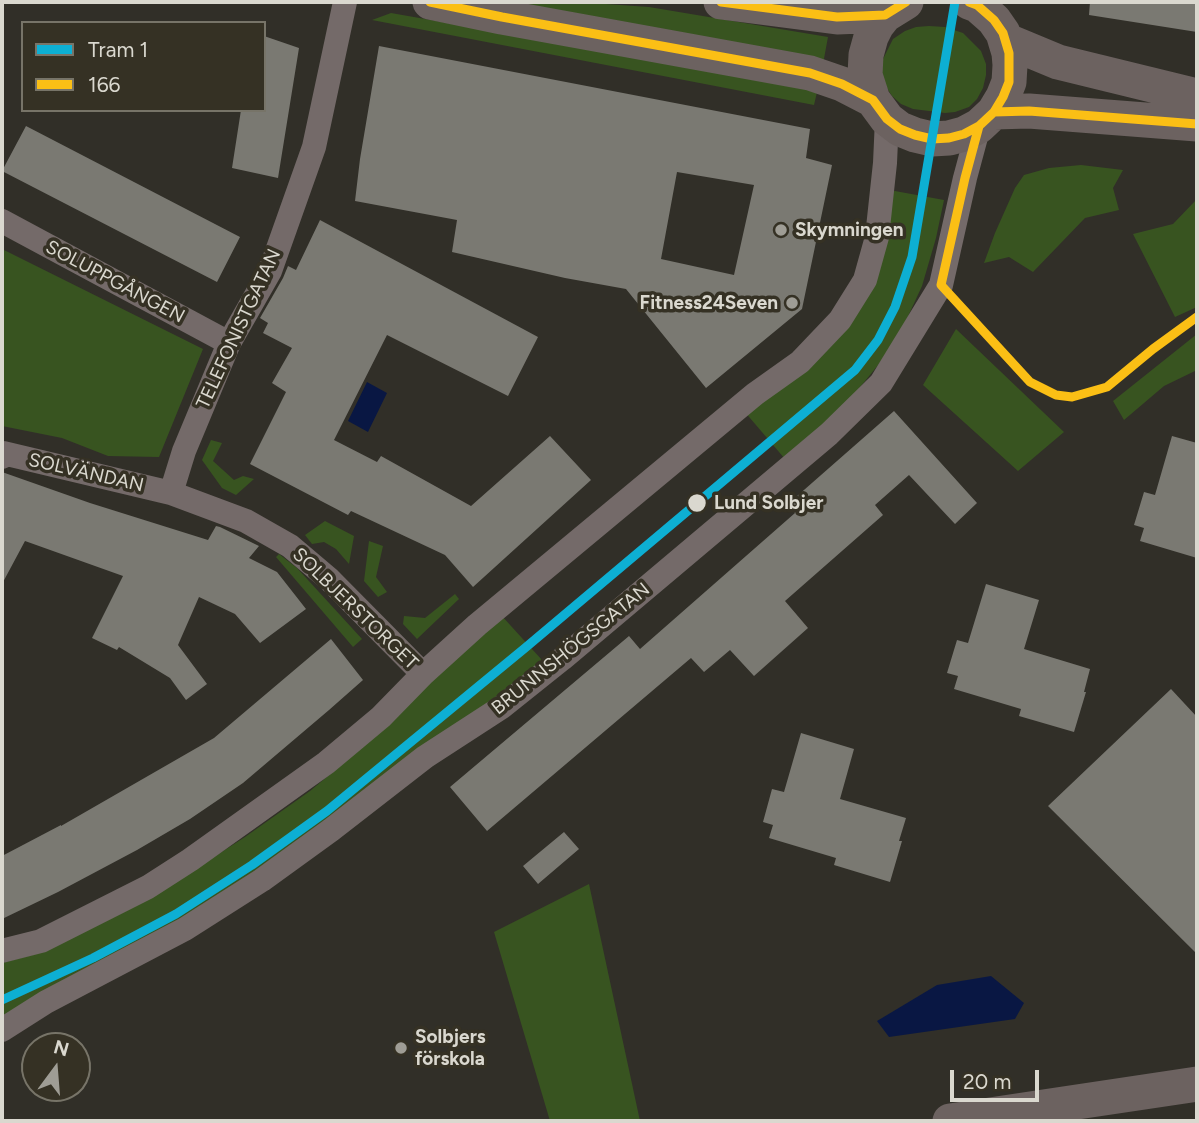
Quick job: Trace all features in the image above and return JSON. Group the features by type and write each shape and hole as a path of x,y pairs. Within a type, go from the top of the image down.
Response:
{"main road":[{"path":"430,2 502,18 810,73 842,83 880,109 900,129 932,139 964,134 987,119 1003,97 1009,82 1010,65 991,16"},
{"path":"721,2 837,17 894,7"},
{"path":"880,109 865,75 866,55 877,25 894,7"},
{"path":"991,16 1058,62 1197,96"},
{"path":"987,119 1029,111 1197,124"},
{"path":"950,1121 1197,1084"}],"street":[{"name":"TELEFONISTGATAN","path":"172,493 184,451 229,343 270,271 314,148 345,2"},
{"path":"2,951 41,941 149,887 326,763 381,717 477,625 745,402 800,362 840,320 864,280 877,237 885,163 880,109"},
{"name":"BRUNNSHÖGSGATAN","path":"2,1030 46,1002 185,929 262,880 425,757 502,707 837,425 881,383 941,285 965,178 987,119"},
{"name":"SOLUPPGÅNGEN","path":"2,221 229,343"},
{"name":"SOLVÄNDAN","path":"2,457 3,453 172,493"},
{"name":"SOLBJERSTORGET","path":"172,493 246,521 289,546 329,579 424,674"}],"green space":[{"path":"491,2 577,2 649,7 828,37 823,64"},
{"path":"391,13 818,88 814,105 372,20"},
{"path":"916,27 945,27 963,33 981,51 986,64 986,75 983,88 969,107 945,113 913,109 901,104 885,85 882,61 893,39"},
{"path":"1081,165 1123,170 1113,188 1119,210 1085,218 1033,272 1009,257 984,263 1015,188 1024,175 1049,168"},
{"path":"884,189 944,200 922,286 904,325 879,364 847,403 785,459 744,411 836,335"},
{"path":"1197,199 1197,307 1175,317 1133,234 1173,224"},
{"path":"2,249 203,349 159,457 108,456 62,438 2,426"},
{"path":"956,329 1064,432 1018,471 923,385"},
{"path":"1197,334 1197,370 1164,386 1124,420 1113,401"},
{"path":"211,440 222,443 213,461 234,480 243,476 254,479 236,495 222,488 202,460"},
{"path":"325,521 354,536 349,564 336,549 324,542 312,544 305,535"},
{"path":"369,541 383,546 376,577 387,592 378,597 364,581"},
{"path":"279,554 297,568 362,639 353,647 276,557"},
{"path":"455,594 459,599 417,639 403,624 404,616 425,618"},
{"path":"501,615 542,660 490,702 270,862 179,921 2,1018 2,963 39,953 161,891 245,837 310,791 389,725 444,663"},
{"path":"589,884 640,1121 550,1121 494,932"}],"water":[{"path":"367,382 387,393 368,432 348,421"},
{"path":"991,976 1024,1003 1015,1019 889,1037 877,1021 937,985"}],"building":[{"path":"1090,2 1197,2 1197,32 1089,15"},
{"path":"266,37 299,48 278,178 232,168 241,112 266,112"},
{"path":"379,46 810,129 806,158 832,165 802,309 706,388 626,289 452,252 457,220 355,201","holes":["677,172 754,185 734,275 661,259"]},
{"path":"26,126 240,237 217,282 2,171"},
{"path":"320,220 538,337 508,396 387,335 334,440 377,462 381,456 471,506 550,436 591,480 473,587 445,555 351,511 348,515 250,464 286,392 272,383 292,348 263,333 268,323 260,318 288,266 296,270"},
{"path":"894,411 977,503 955,524 909,475 875,505 883,515 785,601 808,628 754,676 730,650 704,672 691,658 487,831 450,787 629,636 640,649 795,513 788,504"},
{"path":"1172,436 1197,443 1197,558 1140,541 1144,528 1134,525 1144,492 1155,495"},
{"path":"2,472 208,540 216,526 220,527 259,546 249,558 277,572 306,609 260,643 235,614 199,597 178,645 207,684 186,700 170,678 119,647 117,650 92,638 123,576 25,541 2,584"},
{"path":"986,584 1039,600 1024,649 1090,669 1074,732 1019,716 1021,709 954,689 958,676 947,673 957,640 968,643"},
{"path":"331,639 363,680 329,710 243,783 190,819 137,850 2,919 2,856 61,826 214,738"},
{"path":"1171,689 1197,717 1197,954 1048,806"},
{"path":"801,733 854,749 840,799 906,818 890,882 834,865 836,858 769,838 773,825 763,822 772,789 784,792"},
{"path":"564,832 579,849 538,884 523,866"}],"tram line":[{"name":"1","path":"2,1000 93,958 176,914 252,865 327,811 855,370 878,340 895,307 912,257 955,2"}],"transit line":[{"name":"166","path":"430,2 810,73 842,84 873,100 887,119 900,129 932,139 964,134 979,126 994,112 1009,82 1009,53 1003,33 994,20 977,5 969,2"},
{"name":"166","path":"721,2 837,17 885,15 906,2"},
{"name":"166","path":"979,126 994,112 1029,111 1197,124"},
{"name":"166","path":"979,126 941,285 1030,382 1056,395 1072,397 1107,387 1197,317"}],"place":[{"name":"Skymningen","path":"781,230"},
{"name":"Fitness24Seven","path":"792,303"},
{"name":"Lund Solbjer","path":"697,503"},
{"name":"Solbjers förskola","path":"401,1048"}]}
